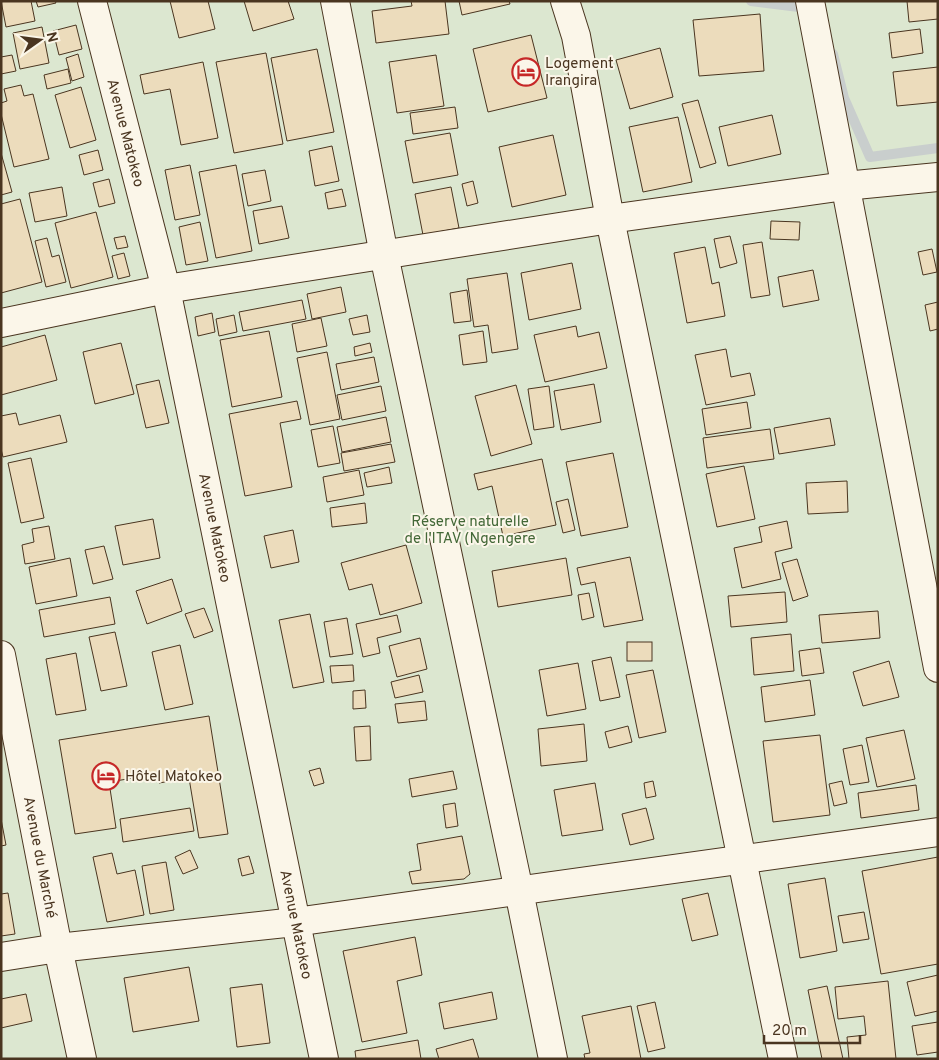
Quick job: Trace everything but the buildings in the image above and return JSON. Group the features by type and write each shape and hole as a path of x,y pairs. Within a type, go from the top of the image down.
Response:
{"street":[{"name":"Avenue Matokeo","path":"92,1 166,289 324,1059"},
{"path":"334,1 384,255 553,1059"},
{"path":"565,1 576,36 610,219 782,1059"},
{"path":"810,1 938,668"},
{"path":"1,323 166,289 610,219 844,186 938,177"},
{"name":"Avenue du Marché","path":"1,655 58,948 82,1059"},
{"path":"1,957 58,948 295,922 938,832"}],"green space":[{"name":"Réserve naturelle de l'ITAV (Ngengere","path":"1,1 938,1 938,1059 1,1059"}],"waterway":[{"path":"751,1 807,8 808,11"},
{"path":"833,54 844,98 870,157 938,148"}],"place":[{"name":"Logement Irangira","path":"526,72"},
{"name":"Hôtel Matokeo","path":"106,776"}]}
